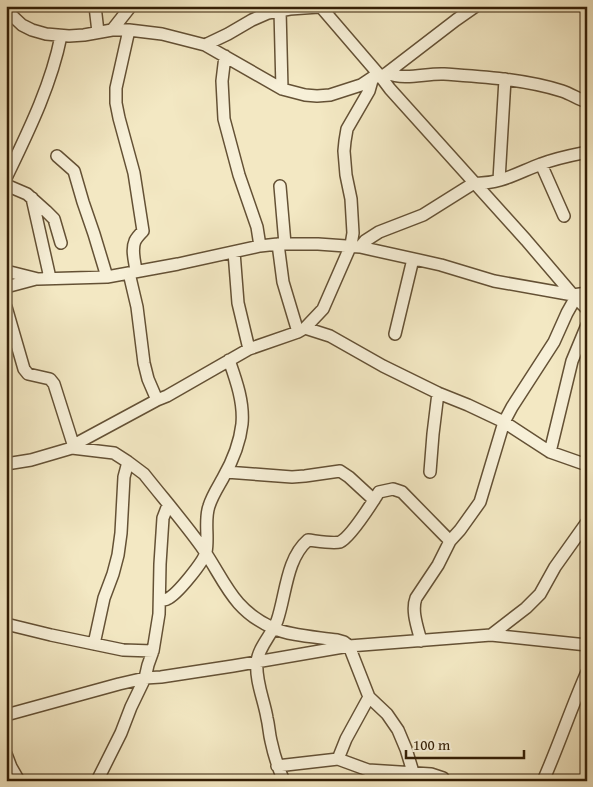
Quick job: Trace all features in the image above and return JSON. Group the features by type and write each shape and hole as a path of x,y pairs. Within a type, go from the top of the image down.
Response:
{"street":[{"path":"95,6 98,32"},
{"path":"112,30 131,6"},
{"path":"320,6 390,89 474,183 579,295 587,309"},
{"path":"205,45 268,13 280,10 334,6"},
{"path":"6,10 22,25 46,34 61,36 84,35 112,30 129,30 162,34 205,45 282,89 317,96 330,95 361,85 380,76 476,6"},
{"path":"280,10 282,89"},
{"path":"129,30 116,88 116,103 134,173 143,224 143,230 135,240 133,272 144,363 148,379 157,400"},
{"path":"6,178 45,93 57,58 61,36"},
{"path":"225,56 222,81 224,118 239,175 257,227 260,246"},
{"path":"380,76 404,77 441,74 506,79 564,91 587,102"},
{"path":"356,246 353,233 351,199 346,175 345,141 347,129 380,76"},
{"path":"499,180 506,79"},
{"path":"6,464 31,460 73,447 157,400 193,383 249,349 301,330 322,309 356,246 379,232 423,215 474,183 482,184 499,180 541,164 587,152"},
{"path":"56,156 74,171 107,277"},
{"path":"541,164 564,216"},
{"path":"6,185 32,198 54,219 61,243"},
{"path":"280,186 283,282 301,330"},
{"path":"32,198 50,278"},
{"path":"6,271 38,278 107,277 260,246 282,244 356,246 414,259 494,281 579,295"},
{"path":"234,252 238,303 249,349"},
{"path":"395,334 414,259"},
{"path":"6,287 38,278"},
{"path":"421,641 414,603 438,565 450,541 480,502 504,422 512,406 554,342 567,313 579,295"},
{"path":"6,307 24,369 28,374 50,378 54,384 73,447"},
{"path":"550,452 572,361 587,325"},
{"path":"301,330 330,336 376,362 438,393 504,422 550,452 587,465"},
{"path":"160,600 168,598 180,588 206,553 209,506 238,444 242,425 242,407 235,376 229,360"},
{"path":"430,472 438,393"},
{"path":"73,447 114,453 144,474 206,553 237,603 259,621 274,629 337,640 349,646 369,697 387,714 398,730 413,772"},
{"path":"94,644 104,598 118,555 122,533 124,477 128,462"},
{"path":"226,472 292,477 340,471 374,500"},
{"path":"284,781 277,766 271,741 259,682 257,661 274,629 288,578 295,559 304,544 308,540 341,541 352,530 379,492 393,489 402,492 450,541"},
{"path":"97,781 122,733 131,707 145,678 153,652 158,628 163,518 168,505"},
{"path":"491,635 526,608 540,594 554,568 587,522"},
{"path":"6,624 123,650 153,652"},
{"path":"6,714 145,678 162,677 349,646 491,635 587,645"},
{"path":"307,636 307,654"},
{"path":"543,781 587,672"},
{"path":"338,759 346,739 369,697"},
{"path":"6,754 18,781"},
{"path":"277,766 338,759 368,770 431,774 446,781"}]}
